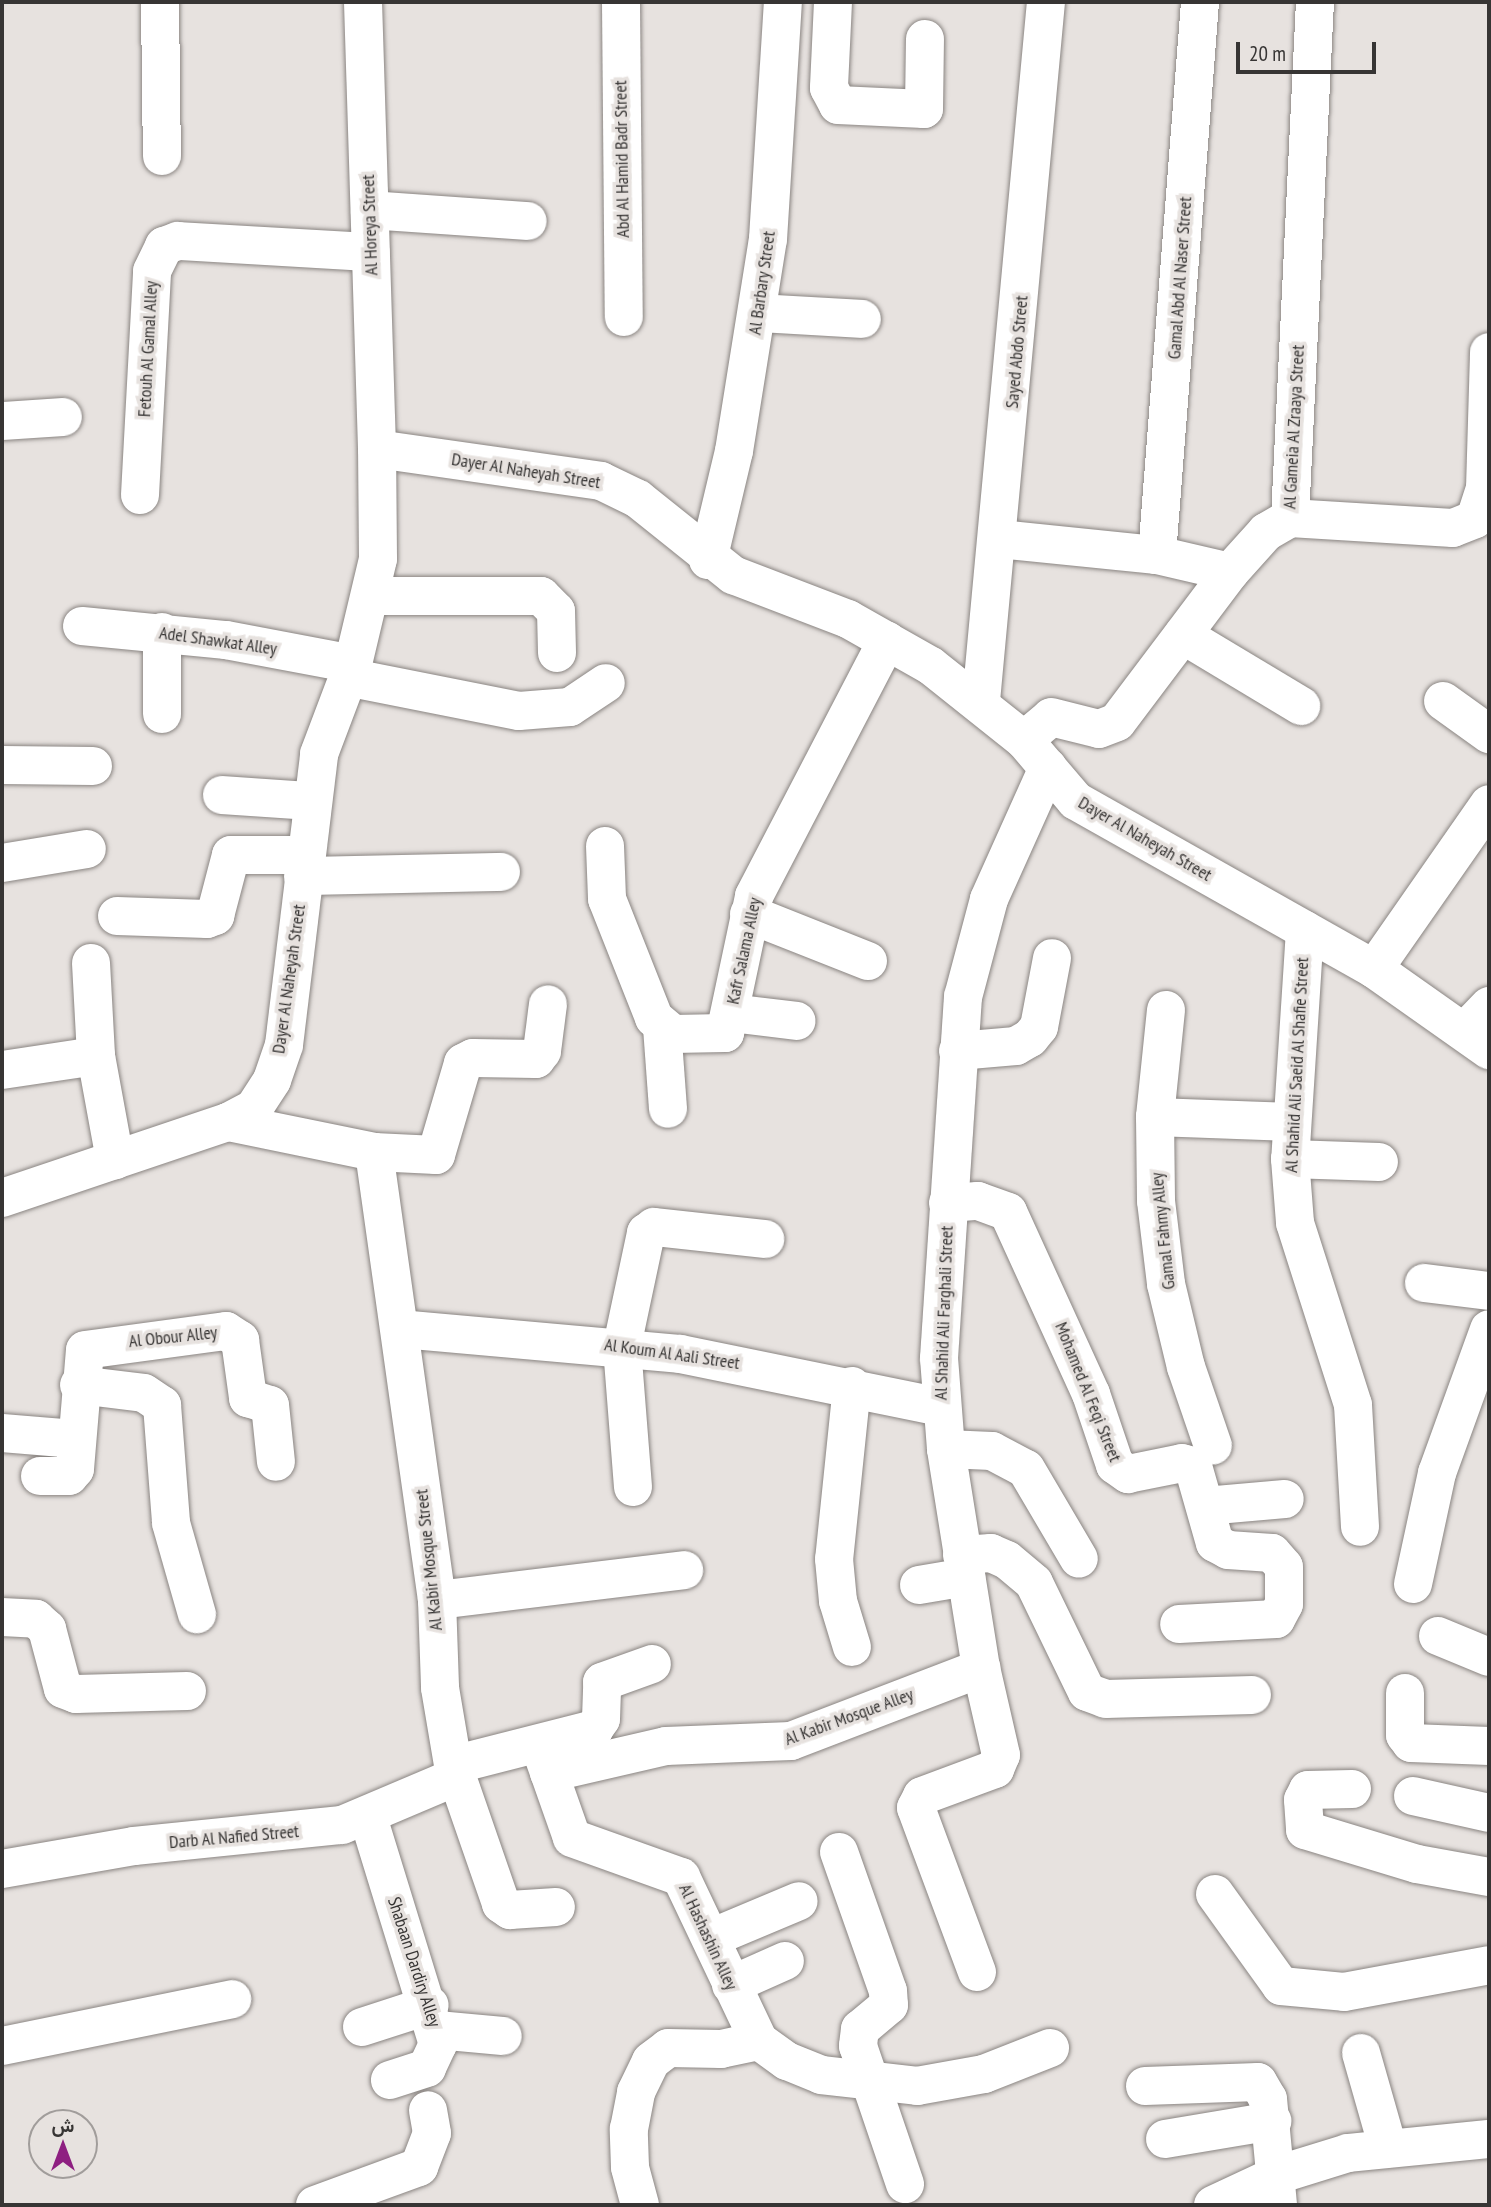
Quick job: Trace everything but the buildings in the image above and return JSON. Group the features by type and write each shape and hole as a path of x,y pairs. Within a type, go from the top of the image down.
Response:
{"street":[{"path":"160,2 162,156"},
{"name":"Al Horeya Street","path":"363,2 377,449"},
{"name":"Abd Al Hamid Badr Street","path":"621,2 624,317"},
{"name":"Al Barbary Street","path":"708,560 758,313 779,132 783,2"},
{"path":"833,2 829,88 838,105 924,109 925,39"},
{"name":"Sayed Abdo Street","path":"981,701 999,539 1046,2"},
{"name":"Gamal Abd Al Naser Street","path":"1157,555 1200,2"},
{"name":"Al Gameia Al Zraaya Street","path":"1024,740 1051,717 1099,729 1118,722 1230,572 1266,532 1290,518 1315,2"},
{"path":"370,210 528,221"},
{"name":"Fetouh Al Gamal Alley","path":"140,495 152,271 164,246 178,241 371,251"},
{"path":"758,313 862,319"},
{"path":"1290,518 1453,528 1475,519 1485,489 1489,352"},
{"path":"2,421 63,417"},
{"name":"Dayer Al Naheyah Street","path":"2,1198 228,1122 254,1108 284,1045 311,802 320,754 350,671 371,596 381,504 377,449 601,481 638,499 708,560 887,640 981,701 1024,740 1076,801 1481,1029"},
{"path":"999,539 1157,555 1230,572"},
{"path":"371,596 541,596 556,611 557,653"},
{"name":"Adel Shawkat Alley","path":"82,626 162,632 350,671 519,711 570,707 606,684"},
{"path":"162,632 162,714"},
{"path":"1183,635 1301,706"},
{"name":"Kafr Salama Alley","path":"662,1027 673,1034 725,1033 749,914 762,879 887,640"},
{"path":"1443,701 1489,734"},
{"path":"2,765 93,766"},
{"name":"Al Shahid Ali Farghali Street","path":"976,1972 916,1808 922,1796 999,1762 1001,1746 981,1668 940,1407 948,1203 958,1051 975,942 1048,768"},
{"path":"222,795 311,802"},
{"path":"1374,969 1489,804"},
{"path":"605,846 607,899 662,1027 668,1109"},
{"path":"2,863 87,849"},
{"path":"117,916 207,919 215,916 231,855 304,865 501,872"},
{"path":"749,914 869,961"},
{"name":"Al Shahid Ali Saeid Al Shafie Street","path":"1305,929 1291,1140 1301,1252 1353,1405 1360,1527"},
{"path":"958,1051 1016,1046 1030,1038 1039,1027 1052,958"},
{"path":"91,963 96,1056 116,1160"},
{"path":"228,1122 374,1152 436,1155 463,1063 473,1058 536,1059 542,1051 548,1004"},
{"name":"Gamal Fahmy Alley","path":"1166,1010 1155,1117 1156,1201 1166,1284 1213,1446"},
{"path":"731,1013 797,1021"},
{"path":"2,1070 96,1056"},
{"path":"1155,1117 1291,1140 1379,1162"},
{"name":"Al Kabir Mosque Street","path":"374,1152 437,1600 440,1688 455,1770 501,1904 510,1910 556,1908"},
{"name":"Mohamed Al Feqi Street","path":"948,1203 994,1203 1012,1219 1091,1394 1115,1465 1128,1474 1182,1463 1193,1466 1221,1549 1272,1553 1279,1559 1286,1577 1284,1604 1268,1621 1179,1624"},
{"path":"633,1487 621,1346 646,1233 654,1227 765,1239"},
{"path":"1424,1283 1489,1291"},
{"name":"Al Koum Al Aali Street","path":"401,1329 621,1346 852,1386 940,1407"},
{"path":"1413,1584 1437,1473 1489,1329"},
{"name":"Al Obour Alley","path":"40,1476 73,1474 80,1358 92,1346 231,1332 240,1340 248,1398 270,1405 276,1462"},
{"path":"79,1385 144,1393 162,1405 171,1523 197,1614"},
{"path":"852,1386 834,1570 852,1647"},
{"path":"2,1433 75,1438"},
{"path":"946,1449 992,1451 1026,1469 1079,1559"},
{"path":"1205,1506 1285,1499"},
{"path":"919,1585 991,1553 1007,1560 1034,1583 1087,1692 1106,1699 1252,1695"},
{"path":"437,1600 684,1570"},
{"path":"2,1617 36,1619 47,1629 63,1689 76,1694 187,1691"},
{"path":"1438,1636 1489,1657"},
{"path":"545,1760 599,1726 602,1682 652,1664"},
{"name":"Al Kabir Mosque Alley","path":"545,1760 666,1746 791,1741 981,1668"},
{"path":"1405,1693 1405,1735 1411,1743 1489,1746"},
{"name":"Darb Al Nafied Street","path":"2,1869 134,1846 315,1830 368,1817 455,1770 545,1760"},
{"name":"Al Hashashin Alley","path":"545,1760 572,1838 681,1877 759,2041 787,2061 821,2075 871,2084 918,2086 984,2074 1050,2048"},
{"path":"1352,1790 1308,1790 1303,1800 1305,1830 1417,1864 1489,1877"},
{"path":"1413,1796 1489,1813"},
{"name":"Shabaan Dardiry Alley","path":"368,1817 433,2017 436,2057 427,2068 390,2080"},
{"path":"839,1852 888,1991 884,2014 866,2023 857,2038 905,2184"},
{"path":"1215,1894 1281,1986 1344,1992 1489,1965"},
{"path":"711,1938 799,1900"},
{"path":"731,1985 785,1961"},
{"path":"2,2046 232,1998"},
{"path":"362,2027 433,2017 503,2036"},
{"path":"640,2205 629,2167 629,2129 636,2092 651,2061 668,2048 722,2049 759,2041"},
{"path":"1361,2053 1388,2148"},
{"path":"1145,2086 1250,2080 1264,2087 1272,2121 1278,2190"},
{"path":"315,2205 419,2167 432,2133 428,2110"},
{"path":"1165,2139 1272,2121"},
{"path":"1213,2205 1278,2190 1348,2153 1489,2138"}]}
